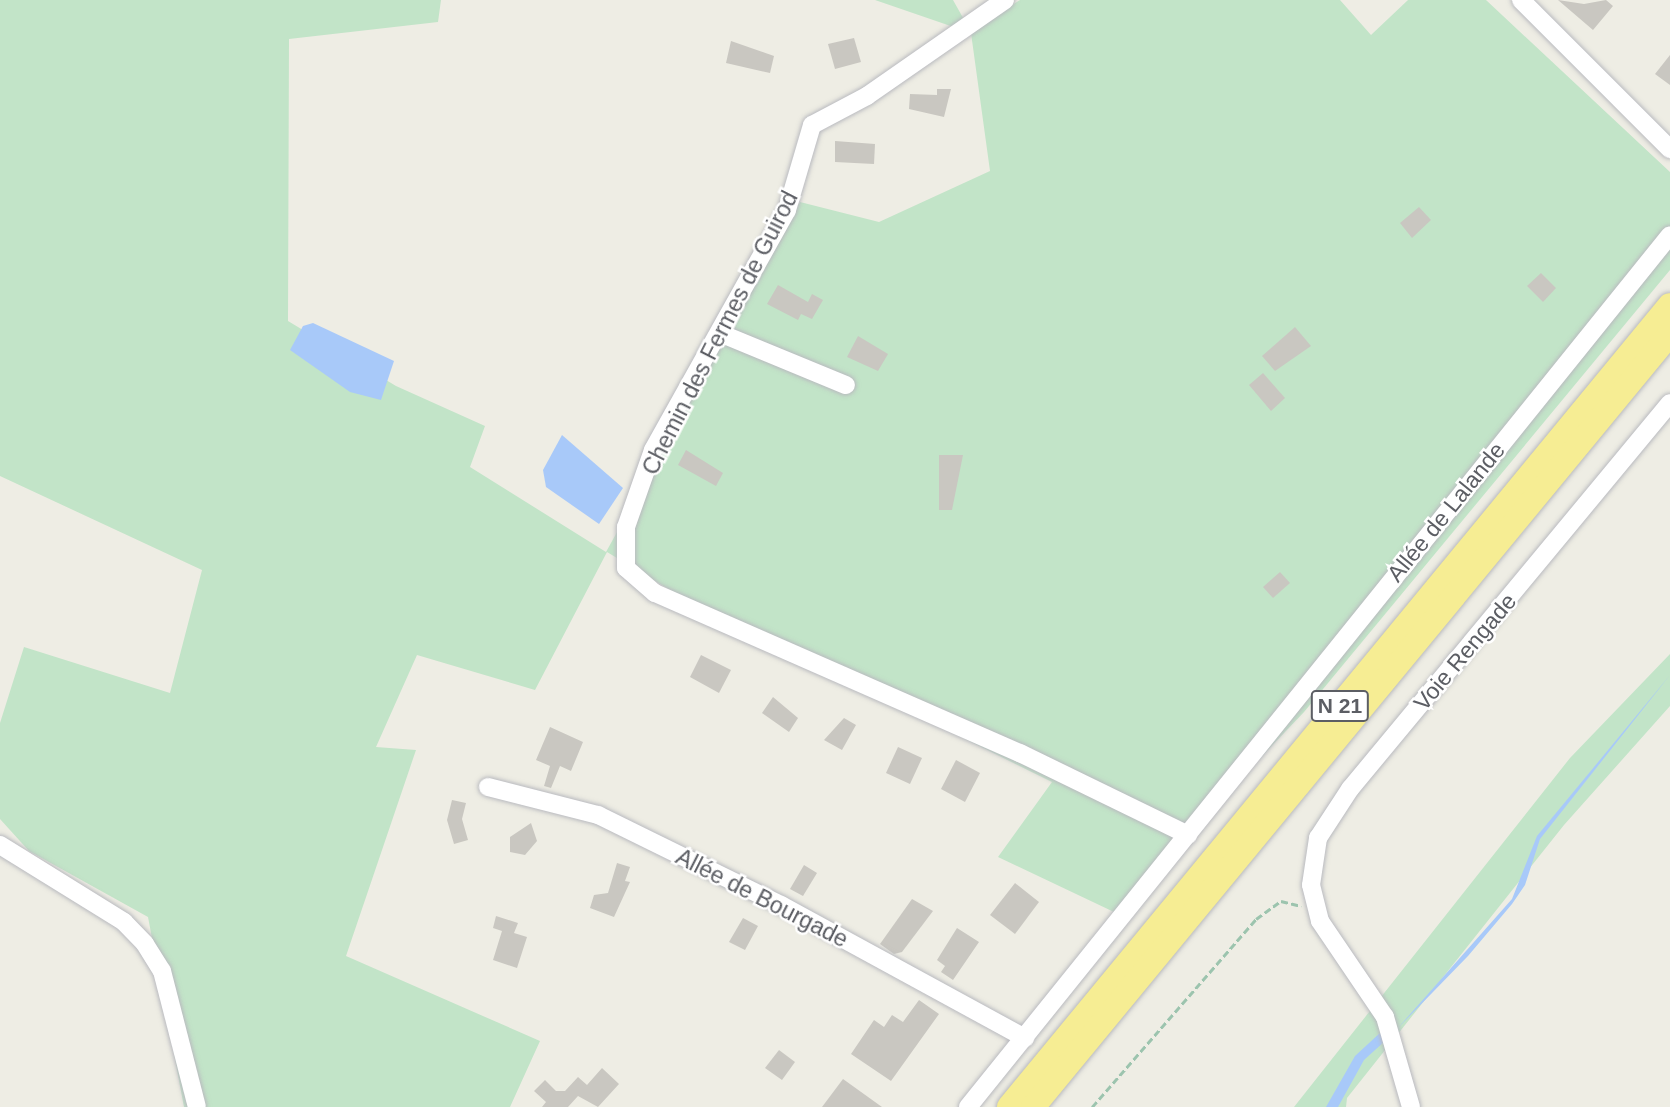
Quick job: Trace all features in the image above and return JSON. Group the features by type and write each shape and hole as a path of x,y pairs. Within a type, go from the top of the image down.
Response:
{"highway":[{"name":"N 21","path":"1009,1107 1670,305"},
{"name":"N 21","path":"1033,1107 1670,334"}],"street":[{"name":"Chemin des Fermes de Guirod","path":"1004,0 867,96 812,125 787,209 722,334 653,450 626,527 626,568 655,593 1020,753 1188,835"},
{"path":"1521,0 1670,149"},
{"name":"Allée de Lalande","path":"968,1107 1670,236"},
{"path":"722,334 846,385"},
{"name":"Voie Rengade","path":"1320,921 1311,861 1336,808 1670,403"},
{"name":"Allée de Bourgade","path":"488,787 598,816 781,905 1025,1038"},
{"path":"0,845 124,922 145,944 162,971 197,1107"},
{"path":"1320,921 1385,1017 1411,1107"}],"path":[{"path":"1092,1107 1189,989 1270,906 1290,902 1320,921"}],"green space":[{"path":"0,0 441,0 438,22 289,39 288,321 396,386 485,426 470,467 606,552 800,202 879,222 990,171 971,33 875,0 953,0 971,32 1020,0 1340,0 1371,35 1408,0 1486,0 1670,172 1670,270 1304,712 1114,912 998,857 1052,782 700,608 607,552 535,690 417,655 376,747 416,750 346,956 540,1041 510,1107 184,1107 148,917 29,851 0,819 0,723 24,647 170,693 202,570 0,476"},
{"path":"1670,654 1670,706 1564,825 1347,1098 1346,1107 1294,1107 1570,758"}],"water":[{"path":"313,323 394,361 381,400 350,392 290,350 303,326"},
{"path":"562,435 623,488 599,524 546,487 543,470"},
{"path":"1670,675 1540,839 1525,885 1512,904 1468,956 1397,1029 1512,899 1537,836"},
{"path":"1381,1032 1385,1041 1364,1060 1338,1107 1326,1107 1355,1056"}],"building":[{"path":"1558,0 1584,4 1606,0 1613,6 1593,30"},
{"path":"854,38 861,62 835,69 828,44"},
{"path":"731,41 774,56 770,73 726,63"},
{"path":"1670,55 1670,85 1655,74"},
{"path":"937,89 951,89 944,117 909,109 910,94 937,95"},
{"path":"835,141 875,144 874,164 835,162"},
{"path":"1419,207 1431,220 1412,238 1400,223"},
{"path":"1541,273 1556,288 1543,302 1527,286"},
{"path":"778,285 808,302 812,294 823,300 812,319 801,314 798,320 767,304"},
{"path":"1295,327 1311,346 1275,371 1262,356"},
{"path":"858,336 888,354 878,371 847,357"},
{"path":"1263,373 1285,398 1271,411 1249,385"},
{"path":"686,450 723,473 716,486 678,465"},
{"path":"939,455 963,455 952,510 939,510"},
{"path":"1280,572 1290,583 1273,598 1263,587"},
{"path":"701,655 731,670 719,693 690,677"},
{"path":"773,697 798,718 789,732 762,713"},
{"path":"844,718 856,725 842,750 824,740"},
{"path":"550,727 583,742 571,771 560,766 551,788 544,786 550,766 536,760"},
{"path":"898,747 922,758 910,784 886,773"},
{"path":"956,760 980,773 965,802 941,789"},
{"path":"452,800 466,803 462,819 468,840 454,844 447,820"},
{"path":"531,823 537,841 525,855 510,852 510,837"},
{"path":"617,863 630,867 625,881 630,882 614,917 590,908 594,895 608,893"},
{"path":"804,865 817,873 803,896 790,889"},
{"path":"1015,883 1039,902 1015,934 990,915"},
{"path":"912,899 933,911 902,952 894,954 880,944"},
{"path":"496,916 518,923 514,933 527,937 517,968 493,960 502,931 493,928"},
{"path":"743,918 758,926 745,950 729,942"},
{"path":"957,928 979,942 953,980 941,972 945,966 937,960"},
{"path":"919,1000 939,1014 891,1081 851,1054 874,1020 884,1027 892,1015 903,1022"},
{"path":"779,1050 795,1062 782,1080 765,1068"},
{"path":"602,1068 619,1084 598,1107 578,1096 568,1107 542,1107 546,1102 534,1091 545,1080 556,1091 565,1091 578,1077 587,1085"},
{"path":"843,1079 882,1107 822,1107"}]}
